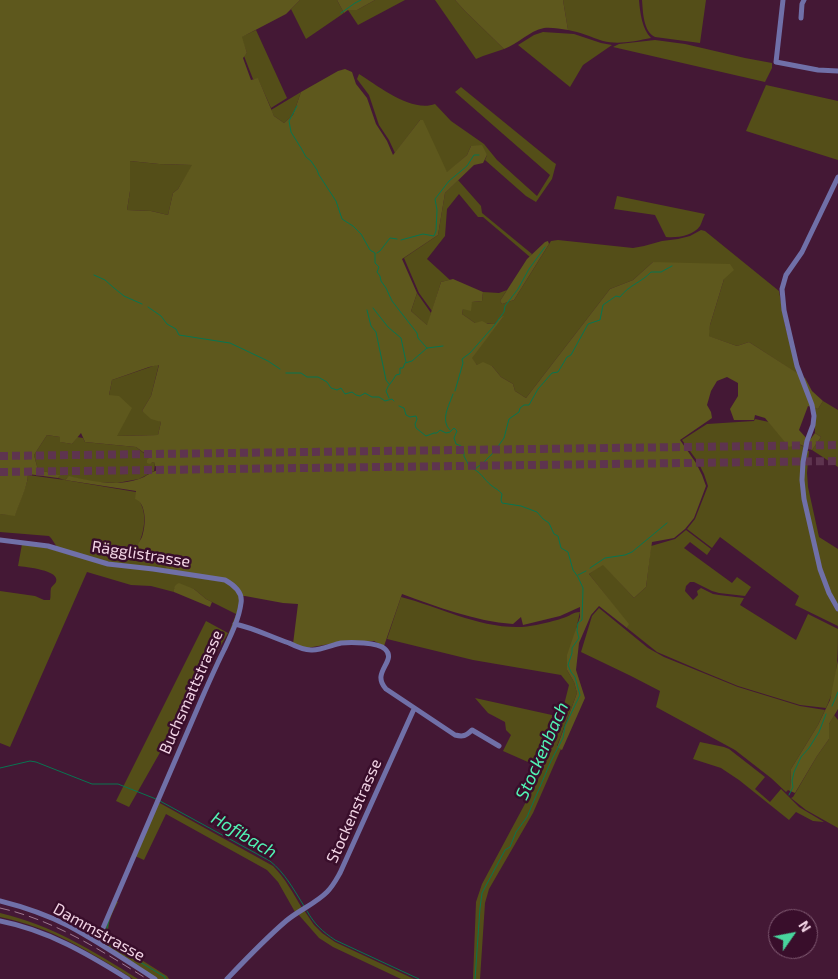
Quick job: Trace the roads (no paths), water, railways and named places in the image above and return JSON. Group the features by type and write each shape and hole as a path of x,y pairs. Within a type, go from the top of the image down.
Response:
{"street":[{"path":"783,0 776,62 818,70 838,71"},
{"path":"801,18 804,0"},
{"path":"838,177 802,252 786,275 782,286 784,310 790,336 814,416 803,462 804,499 820,569 829,593 838,609"},
{"name":"Rägglistrasse","path":"0,540 48,546 108,564 153,568 225,580 236,588 241,598"},
{"name":"Buchsmattstrasse","path":"97,942 235,624 241,598"},
{"path":"235,624 312,650 342,643 376,644 384,647 389,657 380,678 381,684 386,689 454,735 467,736 472,730 499,746"},
{"name":"Stockenstrasse","path":"228,979 286,921 320,898 334,884 414,709"},
{"name":"Dammstrasse","path":"0,901 52,918 78,931 155,979"},
{"path":"0,921 63,941 128,979"}],"waterway":[{"path":"341,13 361,0"},
{"path":"297,106 289,121 291,132 336,201 342,219 361,234 370,250 375,253 375,263 379,267 377,272 381,281 392,301 427,348"},
{"path":"401,240 423,234 434,236 437,210 435,199 449,181 467,166 474,155 479,155"},
{"path":"377,253 390,238 397,239"},
{"path":"455,391 463,363 462,359 470,353 493,327 545,247"},
{"path":"475,469 494,452 504,438 509,419 519,412 520,408 524,405 529,405 538,389 552,373 558,372 567,357 571,355 588,324 600,320 603,305 616,296 620,297 627,289 651,272 661,272 672,266"},
{"path":"94,275 105,280 124,296 142,304"},
{"path":"148,307 161,316 167,324 176,329 179,335 230,343 268,361 280,369"},
{"path":"373,308 388,327 401,338 406,362"},
{"path":"367,310 371,326 376,332 386,380 389,384"},
{"path":"389,398 386,391 396,375 400,374 400,368 403,368 405,363 412,361 427,348 443,346"},
{"path":"286,373 301,373 307,377 318,377 327,382 331,388 337,390 341,388 345,394 352,392 360,396 365,393 385,401 392,399 394,401"},
{"path":"450,430 447,426 446,417 453,394"},
{"name":"Stockenbach","path":"399,406 404,408 406,415 410,417 416,416 416,428 426,436 437,433 440,430 446,433 450,432 454,428 457,431 454,438 456,444 463,448 469,467 482,475 502,494 502,503 521,506 537,512 549,523 554,534 558,536 561,548 568,552 573,570 583,588 582,620 578,623 577,631 579,638 572,648 568,665 575,677 580,695 565,726 563,738 527,817 516,832 510,847 505,850 482,893 475,979"},
{"path":"590,568 605,558 632,552 667,523"},
{"path":"578,575 586,571"},
{"path":"832,706 838,692"},
{"path":"789,795 793,787 794,772 801,757 819,732 826,714"},
{"name":"Hofibach","path":"0,768 30,761 36,762 92,784 118,784 156,799"},
{"name":"Hofibach","path":"160,801 270,861 285,876 304,906"},
{"name":"Hofibach","path":"307,911 319,927 335,940 419,979"},
{"path":"109,920 106,935 108,943 165,977 165,979"}],"tunnel":[{"path":"0,456 838,445"},
{"path":"0,472 838,461"}],"railway":[{"path":"0,908 20,913 58,928 147,979"}]}
